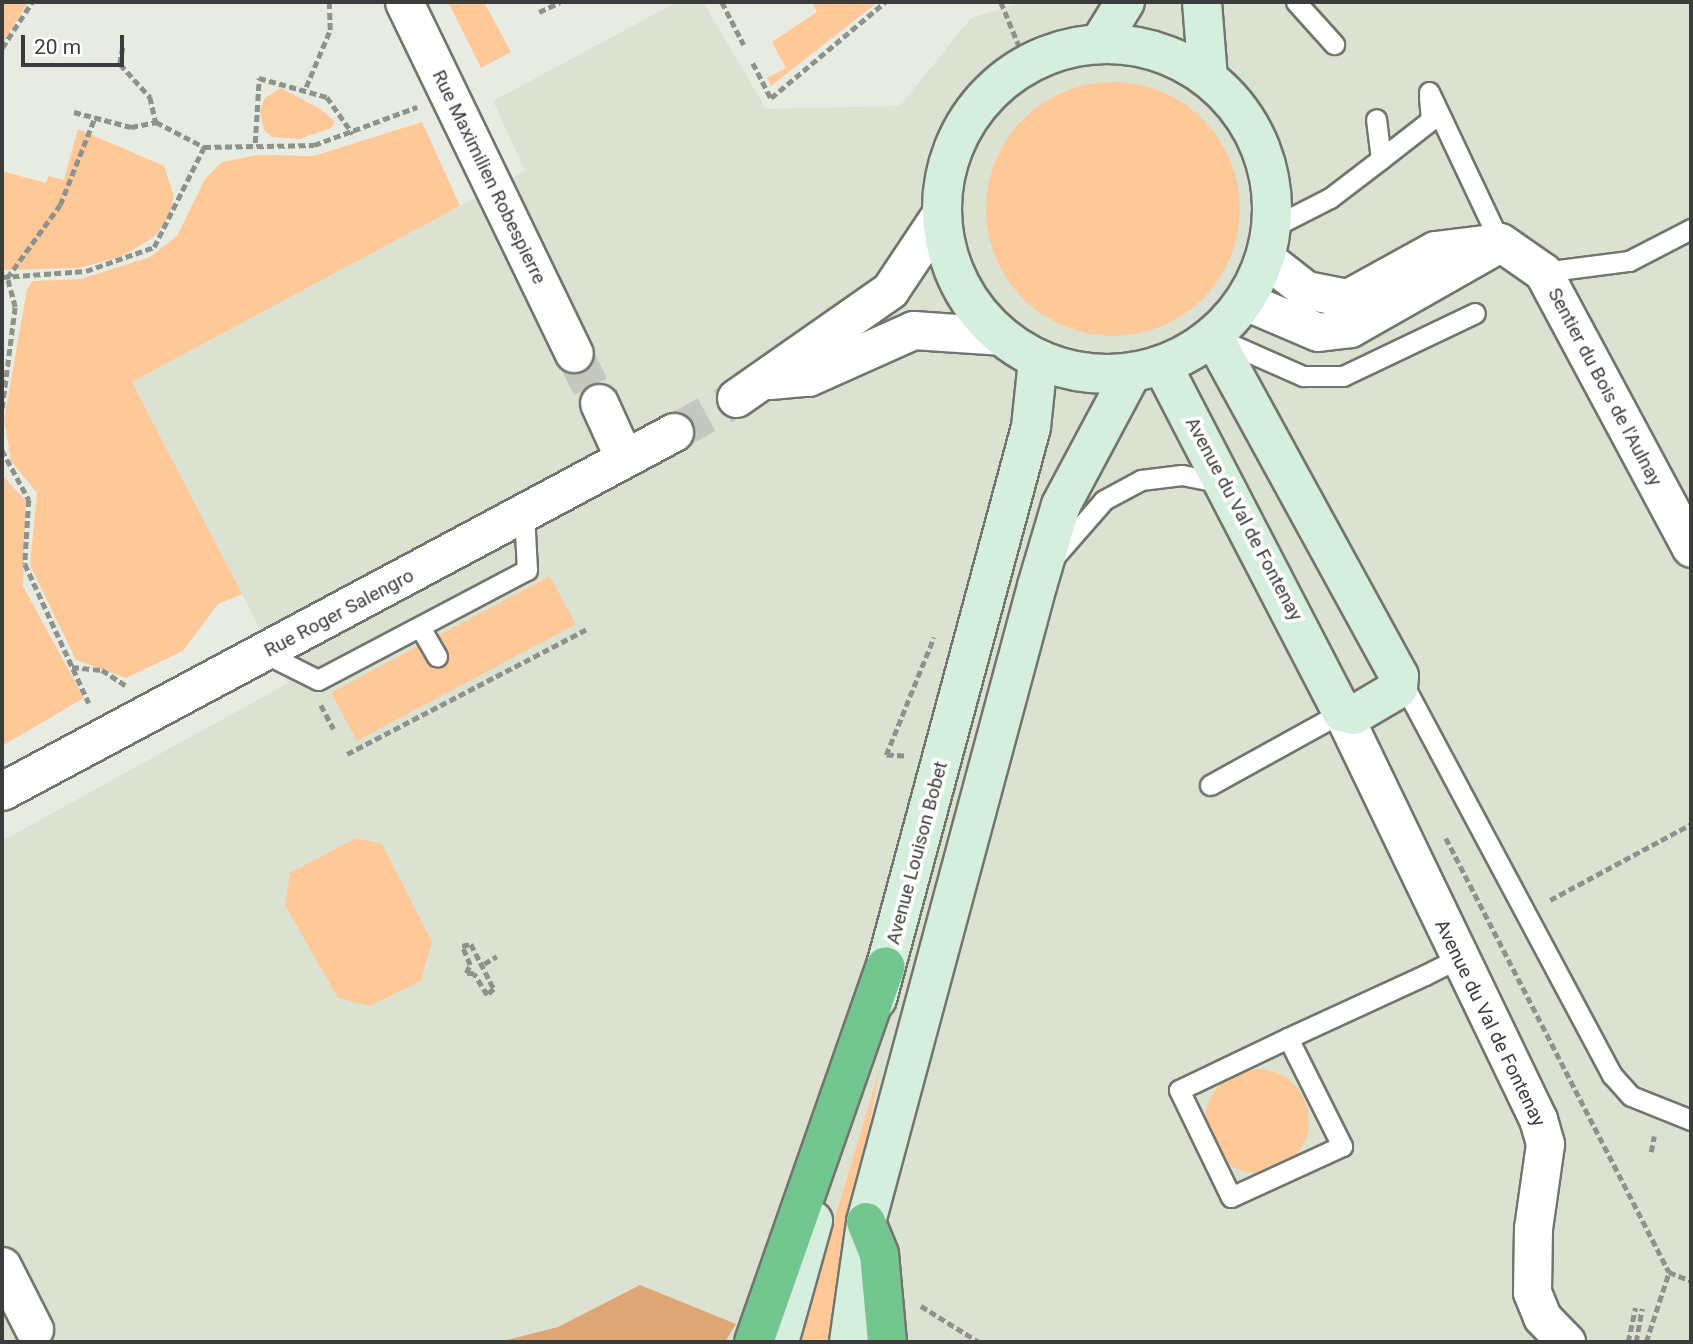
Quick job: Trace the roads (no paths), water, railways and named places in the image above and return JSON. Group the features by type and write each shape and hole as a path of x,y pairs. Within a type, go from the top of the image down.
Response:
{"highway":[{"path":"754,1342 887,966"},
{"path":"866,1222 879,1254 887,1342"}],"main road":[{"path":"1099,44 1125,2"},
{"path":"1202,2 1208,78"},
{"path":"1099,44 1158,52 1208,78 1236,105 1265,159 1268,243 1245,301 1213,337 1146,370 1089,374 1038,360 1000,336 958,280 942,212 945,176 974,111 1027,65 1099,44"},
{"path":"1213,337 1399,676 1394,693 1354,715 1342,712"},
{"name":"Avenue Louison Bobet","path":"779,1342 887,966 1031,427 1038,360"},
{"path":"849,1342 866,1222 1061,505 1146,370"},
{"name":"Avenue du Val de Fontenay","path":"1146,370 1227,484 1342,712"}],"street":[{"name":"Rue Maximilien Robespierre","path":"404,2 574,353"},
{"path":"736,398 769,380 799,351 890,290 942,212"},
{"path":"1268,243 1307,290 1348,298 1435,250 1500,242"},
{"path":"1245,301 1318,332 1350,328 1500,242"},
{"name":"Sentier du Bois de l'Aulnay","path":"1500,242 1543,272 1691,548"},
{"path":"769,380 808,377 913,330 1000,336"},
{"path":"599,403 624,458"},
{"name":"Rue Roger Salengro","path":"2,791 674,432"},
{"name":"Avenue du Val de Fontenay","path":"1342,712 1396,835 1461,957 1542,1132 1532,1292 1542,1317 1566,1342"},
{"path":"2,1266 34,1329"}],"lane":[{"path":"1296,2 1325,25 1334,44"},
{"path":"1268,243 1431,120 1429,92 1500,242"},
{"path":"1376,119 1381,159"},
{"path":"1543,272 1629,261 1691,229"},
{"path":"1213,337 1303,376 1343,376 1475,313"},
{"path":"1041,573 1104,500 1123,488 1182,475 1227,484"},
{"path":"264,653 318,680 527,570 524,512"},
{"path":"420,627 437,657"},
{"path":"1399,676 1612,1075 1631,1096 1691,1120"},
{"path":"1210,785 1342,712"},
{"path":"1288,1038 1342,1146 1231,1197 1179,1090 1288,1038 1461,957"}],"tunnel":[{"path":"574,353 599,403"},
{"path":"674,432 736,398"}]}
